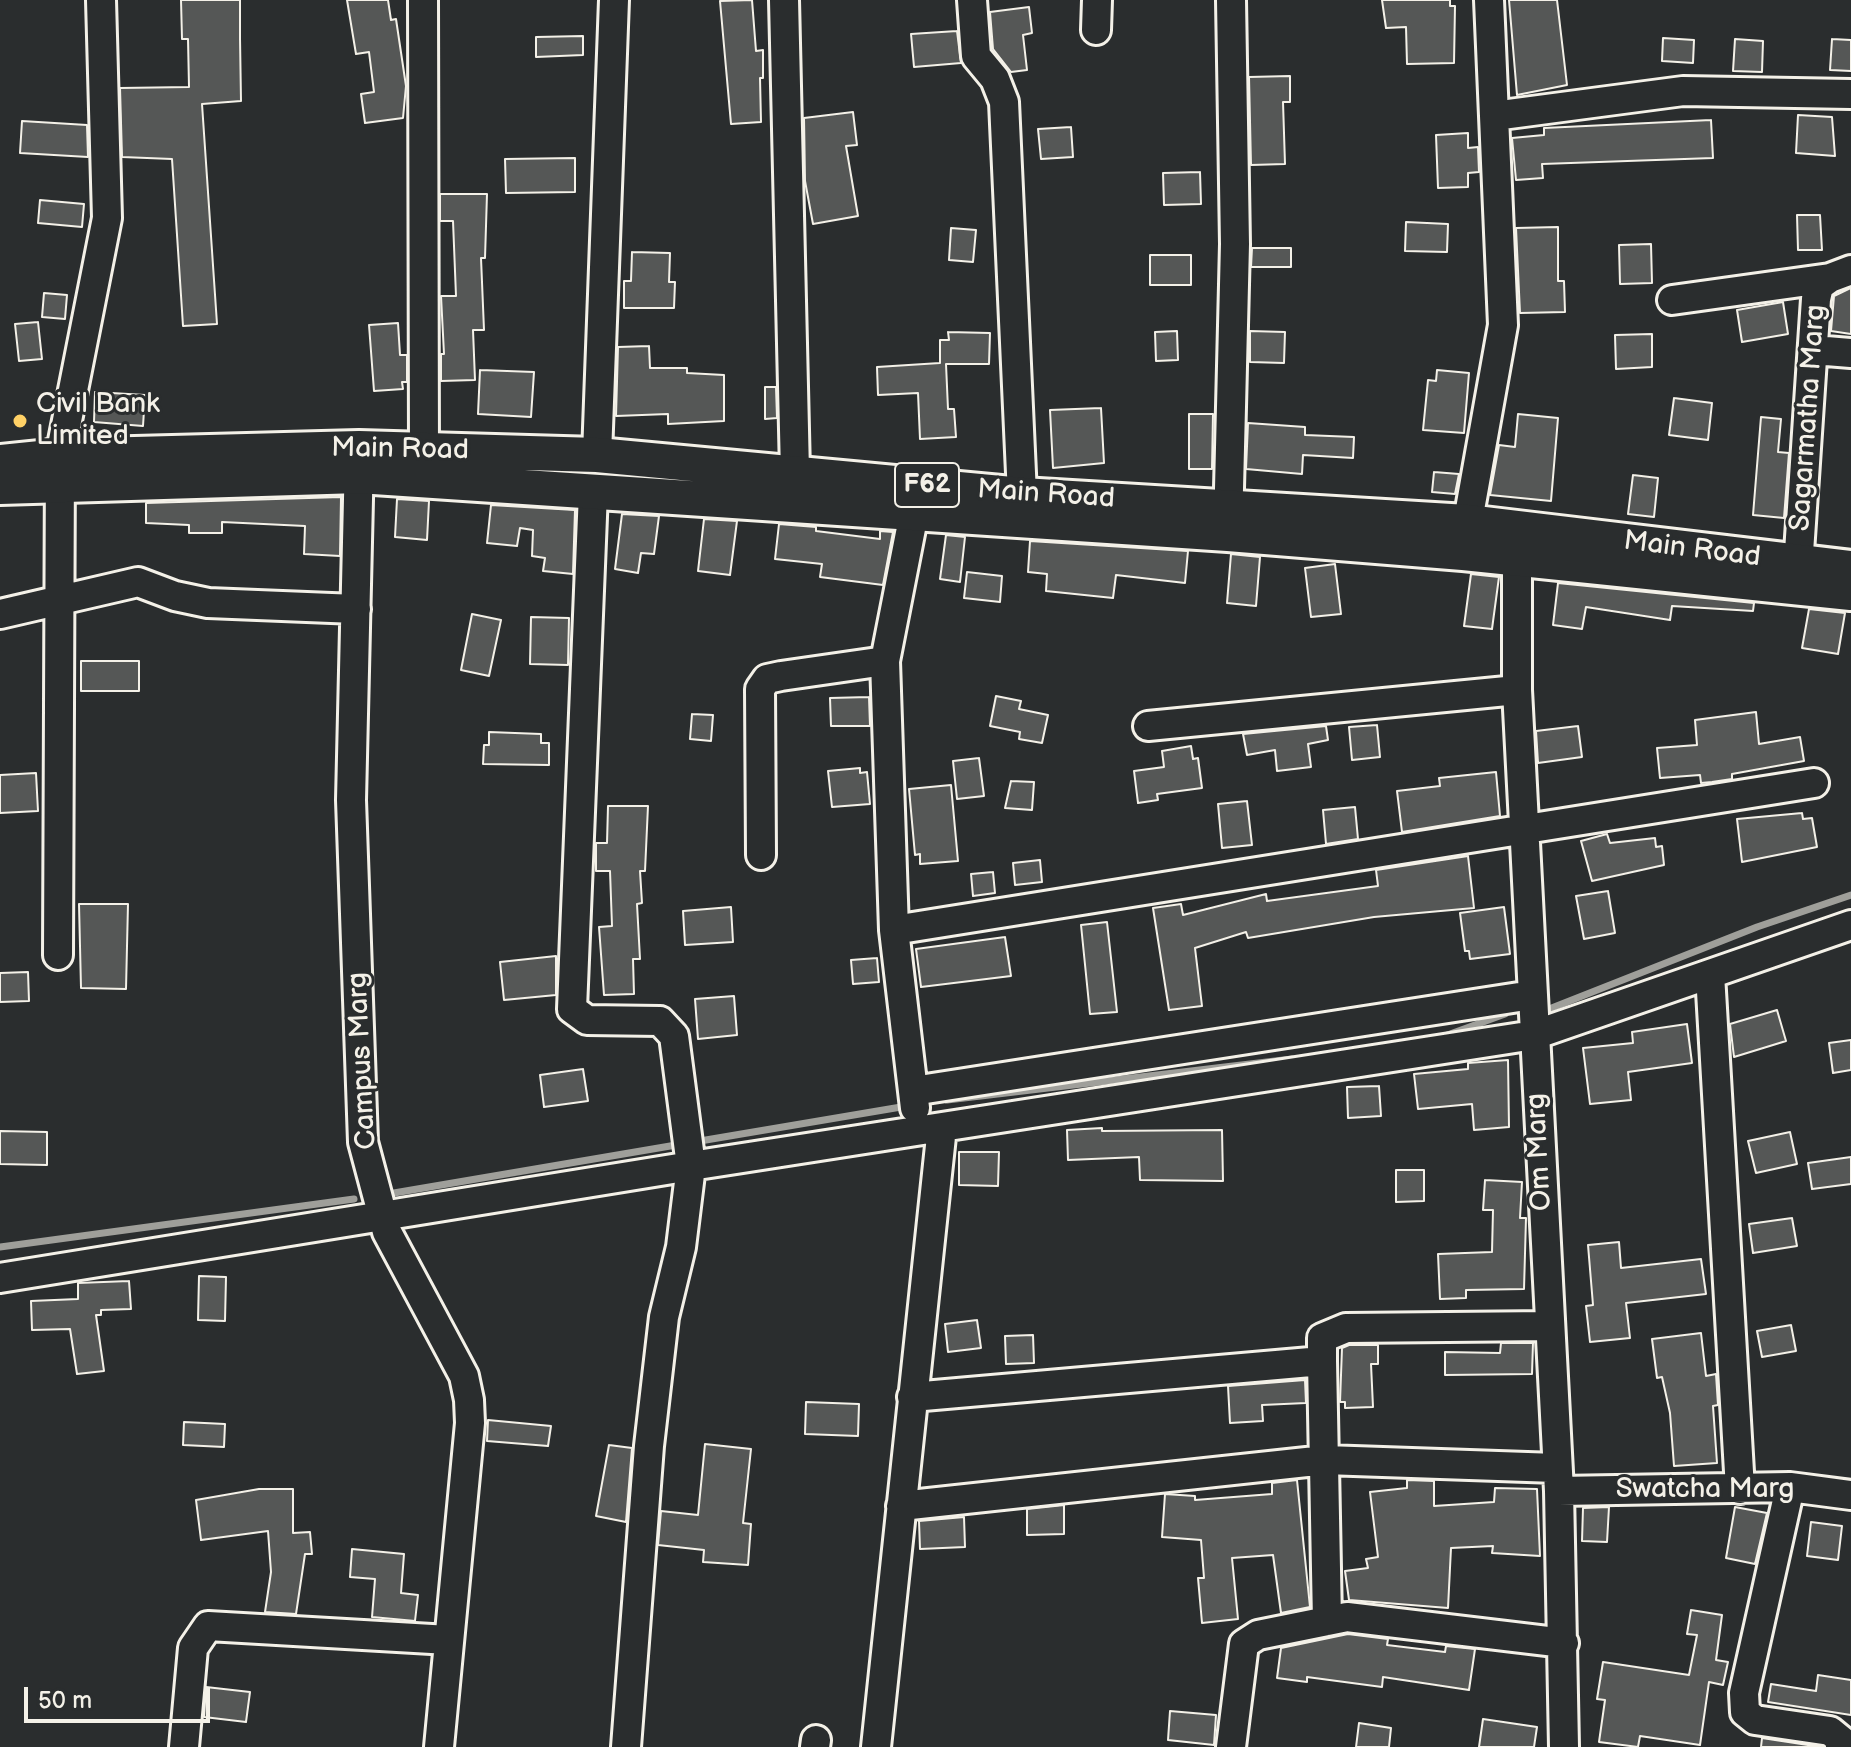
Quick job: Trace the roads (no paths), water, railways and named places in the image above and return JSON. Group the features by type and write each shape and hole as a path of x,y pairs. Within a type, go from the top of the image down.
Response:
{"main road":[{"name":"Main Road","path":"359,462 424,449 597,455 795,472 1228,520 1465,538 1798,575 1851,593"},
{"name":"Main Road","path":"0,462 60,469 359,462 593,492 914,513 1228,520"},
{"name":"Main Road","path":"0,487 60,469"},
{"name":"Main Road","path":"1465,538 1517,558 1798,575 1851,568"}],"street":[{"path":"58,955 60,469 107,218 101,0"},
{"path":"423,0 424,449"},
{"path":"597,455 614,0"},
{"path":"784,0 795,472"},
{"path":"972,0 976,56 995,79 1004,102 1022,495"},
{"path":"1096,30 1097,0"},
{"path":"1228,520 1235,244 1231,0"},
{"path":"1465,538 1503,325 1489,0"},
{"path":"1494,116 1683,91 1851,94"},
{"path":"1672,300 1840,274"},
{"name":"Sagarmatha Marg","path":"1798,575 1816,299 1819,286 1840,274"},
{"path":"1814,350 1851,353"},
{"name":"Campus Marg","path":"359,462 351,800 363,1142 387,1232 464,1376 469,1400 470,1423 439,1747"},
{"path":"593,492 572,1009 587,1020 660,1021 674,1036 691,1166 681,1247 664,1317 649,1446 626,1747"},
{"path":"876,1747 912,1397 920,1113 894,930 885,661 914,513"},
{"name":"Om Marg","path":"1517,558 1517,690 1558,1479 1564,1747"},
{"path":"0,614 138,582 175,596 208,603 356,609"},
{"path":"761,855 760,689 767,679 885,661"},
{"path":"1148,726 1517,690"},
{"path":"894,930 1814,783"},
{"path":"920,1113 1534,1035 1851,925"},
{"path":"1710,974 1740,1489"},
{"path":"0,1278 691,1166 920,1113 1532,995"},
{"path":"1327,1621 1322,1338 1346,1328 1549,1326"},
{"path":"912,1397 1322,1361"},
{"name":"Swatcha Marg","path":"901,1506 1325,1460 1558,1479 1740,1489 1790,1487 1851,1495"},
{"path":"1790,1487 1744,1693 1745,1712 1755,1720 1830,1731 1841,1740 1840,1747"},
{"path":"1231,1747 1244,1644 1267,1633 1347,1617 1564,1643"},
{"path":"184,1747 193,1648 208,1626 449,1640"}],"waterway":[{"path":"1544,1011 1757,927 1851,895"},
{"path":"1442,1037 1505,1014"},
{"path":"947,1100 1292,1059"},
{"path":"694,1142 907,1106"},
{"path":"388,1194 682,1144"},
{"path":"0,1247 354,1199"}],"place":[{"name":"Civil Bank Limited","path":"20,421"}]}
